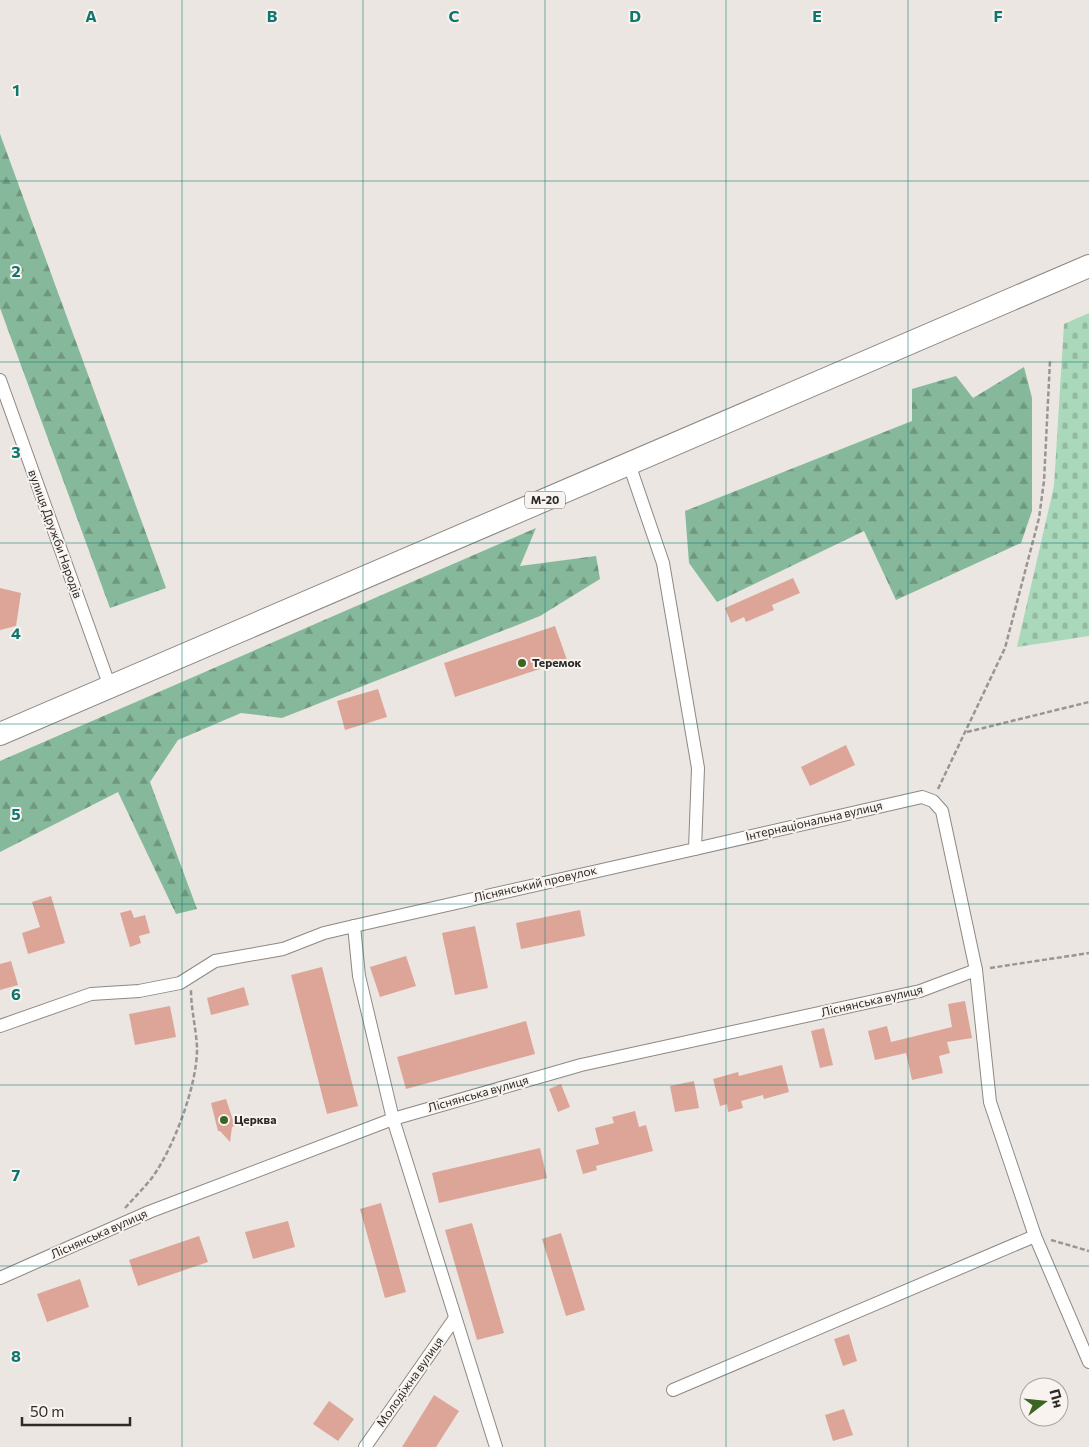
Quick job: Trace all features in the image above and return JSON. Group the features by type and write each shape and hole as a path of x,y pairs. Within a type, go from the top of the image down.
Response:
{"highway":[{"name":"М-20","path":"0,734 1089,266"}],"street":[{"name":"вулиця Дружби Народів","path":"0,380 110,687"},
{"path":"629,464 663,563 667,582 698,768 695,849"},
{"name":"Інтернаціональна вулиця","path":"695,849 922,797 933,801"},
{"path":"933,801 942,811 976,970 990,1102 1035,1236 1089,1362"},
{"name":"Ліснянський провулок","path":"0,1026 91,994 148,989 180,983 215,960 283,949 324,933 695,849"},
{"path":"354,926 359,976 393,1118 496,1447"},
{"name":"Ліснянська вулиця","path":"0,1278 149,1212 393,1118 580,1065 920,991 976,970"},
{"path":"673,1390 1035,1236"},
{"name":"Молодіжна вулиця","path":"365,1447 455,1318"}],"path":[{"path":"933,801 1005,648 1039,518 1044,481 1050,361"},
{"path":"967,732 1089,702"},
{"path":"976,970 1089,953"},
{"path":"107,1230 151,1179 168,1152 181,1121 195,1070 197,1048 191,977"},
{"path":"1035,1236 1089,1251"}],"green space":[{"path":"0,134 166,588 110,608 0,308"},
{"path":"1089,313 1089,636 1017,647 1054,486 1064,324"},
{"path":"1024,367 1032,398 1032,511 1021,543 896,600 864,531 717,602 689,563 685,511 912,421 912,389 956,376 973,398"},
{"path":"536,528 520,566 596,556 600,579 540,616 282,718 241,713 178,740 150,782 197,909 176,914 118,792 0,852 0,761"}],"building":[{"path":"793,578 800,593 772,605 774,610 746,622 744,617 731,623 725,608"},
{"path":"0,588 21,593 16,626 0,630"},
{"path":"555,626 567,660 455,697 444,663"},
{"path":"378,689 387,717 345,730 337,701"},
{"path":"846,745 855,765 810,786 801,767"},
{"path":"51,896 65,943 28,954 22,933 40,927 32,902"},
{"path":"131,910 134,918 145,915 150,933 139,936 141,943 130,947 120,913"},
{"path":"580,910 585,936 521,949 516,923"},
{"path":"475,926 488,988 455,995 442,933"},
{"path":"406,956 416,986 380,997 370,967"},
{"path":"11,961 18,985 0,990 0,964"},
{"path":"322,967 358,1106 327,1114 291,975"},
{"path":"244,987 249,1005 211,1015 207,998"},
{"path":"965,1001 972,1038 947,1042 950,1053 939,1056 943,1073 912,1080 906,1053 875,1060 868,1031 887,1026 891,1042 952,1027 948,1004"},
{"path":"170,1006 176,1037 135,1045 129,1014"},
{"path":"526,1021 535,1054 406,1089 397,1057"},
{"path":"824,1028 833,1065 820,1068 811,1031"},
{"path":"782,1065 789,1092 764,1099 763,1095 741,1101 743,1108 728,1112 727,1104 720,1106 713,1079 738,1072 739,1076"},
{"path":"694,1081 699,1108 675,1112 670,1086"},
{"path":"561,1084 570,1107 558,1112 549,1089"},
{"name":"Церква","path":"226,1099 235,1126 232,1127 230,1142 218,1131 211,1103"},
{"path":"635,1111 639,1127 646,1125 653,1151 596,1166 597,1170 583,1174 576,1150 599,1144 595,1128 614,1123 612,1117"},
{"path":"540,1148 547,1178 439,1203 432,1173"},
{"path":"381,1203 406,1292 385,1298 360,1209"},
{"path":"288,1221 295,1247 253,1259 245,1232"},
{"path":"472,1223 504,1333 477,1340 445,1230"},
{"path":"561,1233 585,1310 566,1316 542,1239"},
{"path":"199,1236 208,1262 138,1286 129,1260"},
{"path":"80,1279 89,1307 47,1322 37,1294"},
{"path":"849,1334 857,1361 843,1366 834,1339"},
{"path":"434,1395 459,1411 436,1447 402,1447"},
{"path":"329,1401 354,1419 338,1441 313,1424"},
{"path":"844,1409 853,1435 833,1441 825,1415"}],"place":[{"name":"Теремок","path":"522,663"},
{"name":"Церква","path":"224,1120"}]}
